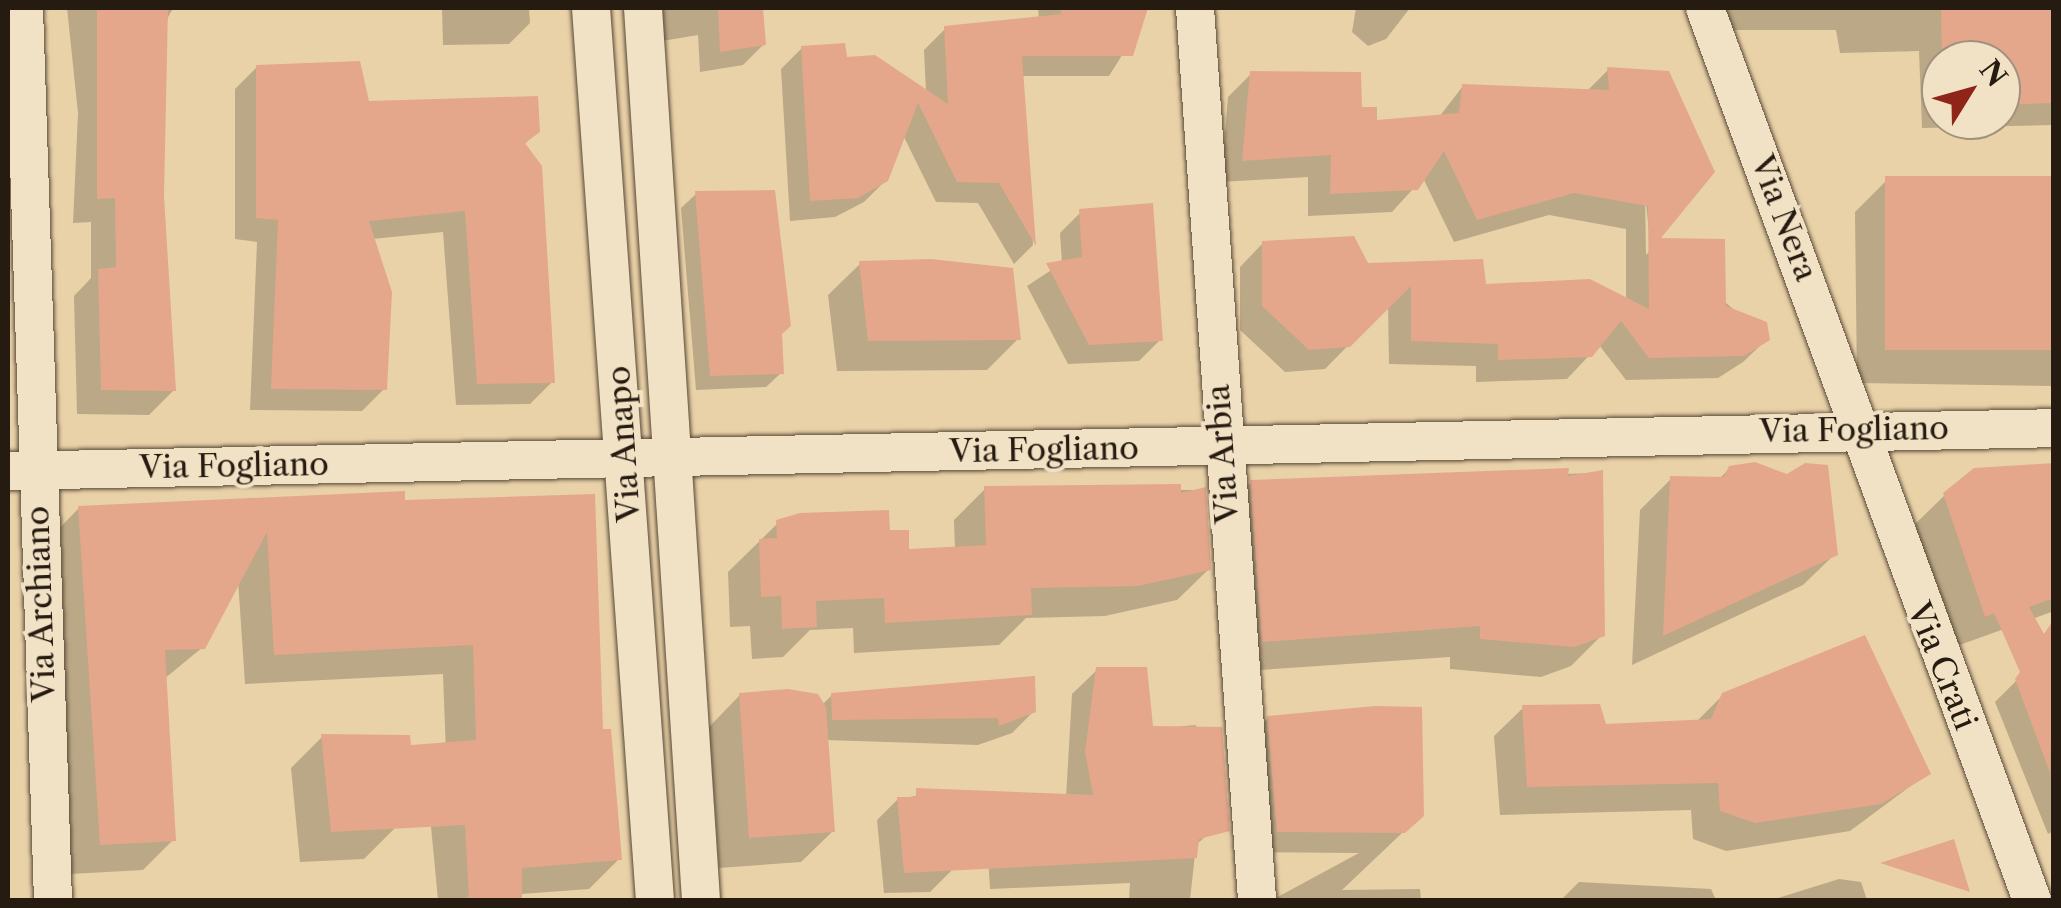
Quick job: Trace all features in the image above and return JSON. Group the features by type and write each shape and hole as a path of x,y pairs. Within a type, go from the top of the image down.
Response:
{"street":[{"name":"Via Archiano","path":"24,8 21,470 53,900"},
{"name":"Via Anapo","path":"591,8 655,900"},
{"name":"Via Anapo","path":"643,8 701,900"},
{"name":"Via Arbia","path":"1195,8 1256,900"},
{"name":"Via Nera","path":"1705,8 1863,428"},
{"path":"599,111 650,109"},
{"name":"Via Fogliano","path":"21,470 1222,446 1863,428 2054,428"},
{"name":"Via Crati","path":"1863,428 1919,610 2032,900"},
{"path":"647,776 694,772"}],"building":[{"path":"97,8 168,8 164,196 176,391 101,390 98,269 116,267 115,198 97,199"},
{"path":"718,8 763,8 766,45 720,52"},
{"path":"1059,8 1148,8 1133,56 1022,56 1036,246 999,183 957,182 918,103 888,181 858,198 810,201 801,46 845,43 847,57 875,55 948,104 944,26 1062,14"},
{"path":"1941,8 2054,8 2054,103 2021,104 2021,40 1942,40"},
{"path":"360,61 369,101 538,96 540,132 525,143 542,166 555,383 477,384 465,211 369,221 392,292 387,390 271,389 278,220 256,218 256,65"},
{"path":"1607,67 1669,71 1715,172 1661,238 1725,239 1726,306 1767,322 1770,340 1744,356 1649,358 1621,321 1592,357 1498,360 1498,344 1411,341 1411,286 1350,347 1309,350 1262,306 1262,241 1354,236 1368,263 1483,259 1486,284 1590,279 1649,309 1648,206 1574,193 1477,220 1444,151 1418,190 1330,194 1331,155 1242,161 1250,71 1361,72 1362,107 1377,107 1377,120 1459,113 1462,84 1609,90"},
{"path":"1885,176 2054,176 2054,350 1885,350"},
{"path":"775,190 791,326 782,334 784,374 710,376 695,191"},
{"path":"1153,203 1163,341 1089,345 1046,263 1082,257 1079,209"},
{"path":"931,259 1013,268 1021,340 868,341 859,261"},
{"path":"1755,462 1787,474 1805,463 1828,465 1838,555 1663,636 1670,476 1724,477 1729,466"},
{"path":"2054,463 2054,598 2029,607 2044,634 2054,619 2050,773 2015,679 2020,672 1994,613 1985,617 1943,493 1974,468"},
{"path":"1569,468 1568,476 1603,470 1605,636 1574,647 1480,639 1480,626 1262,642 1250,480"},
{"path":"1181,484 1181,493 1206,487 1211,570 1138,586 1031,588 1032,615 885,623 884,598 816,601 817,627 782,629 781,596 761,597 759,539 777,538 776,520 800,513 889,510 890,530 909,530 909,549 986,545 984,486"},
{"path":"405,491 405,500 595,494 603,729 611,729 622,860 522,868 522,900 469,900 465,825 331,832 321,734 410,735 411,745 476,740 473,645 274,655 267,532 205,649 165,650 176,841 100,845 78,506"},
{"path":"1865,635 1931,774 1881,804 1755,823 1720,811 1718,783 1527,787 1522,705 1600,704 1606,724 1711,719 1722,693"},
{"path":"1096,667 1147,667 1153,726 1222,727 1230,831 1199,839 1197,858 904,873 897,797 916,797 916,788 1093,795 1085,752"},
{"path":"1035,676 1036,712 999,726 998,718 832,720 831,693"},
{"path":"788,689 818,694 826,707 835,832 749,838 739,693"},
{"path":"1375,706 1422,707 1424,816 1405,833 1277,832 1267,716"},
{"path":"1954,839 1970,892 1880,863"}]}
